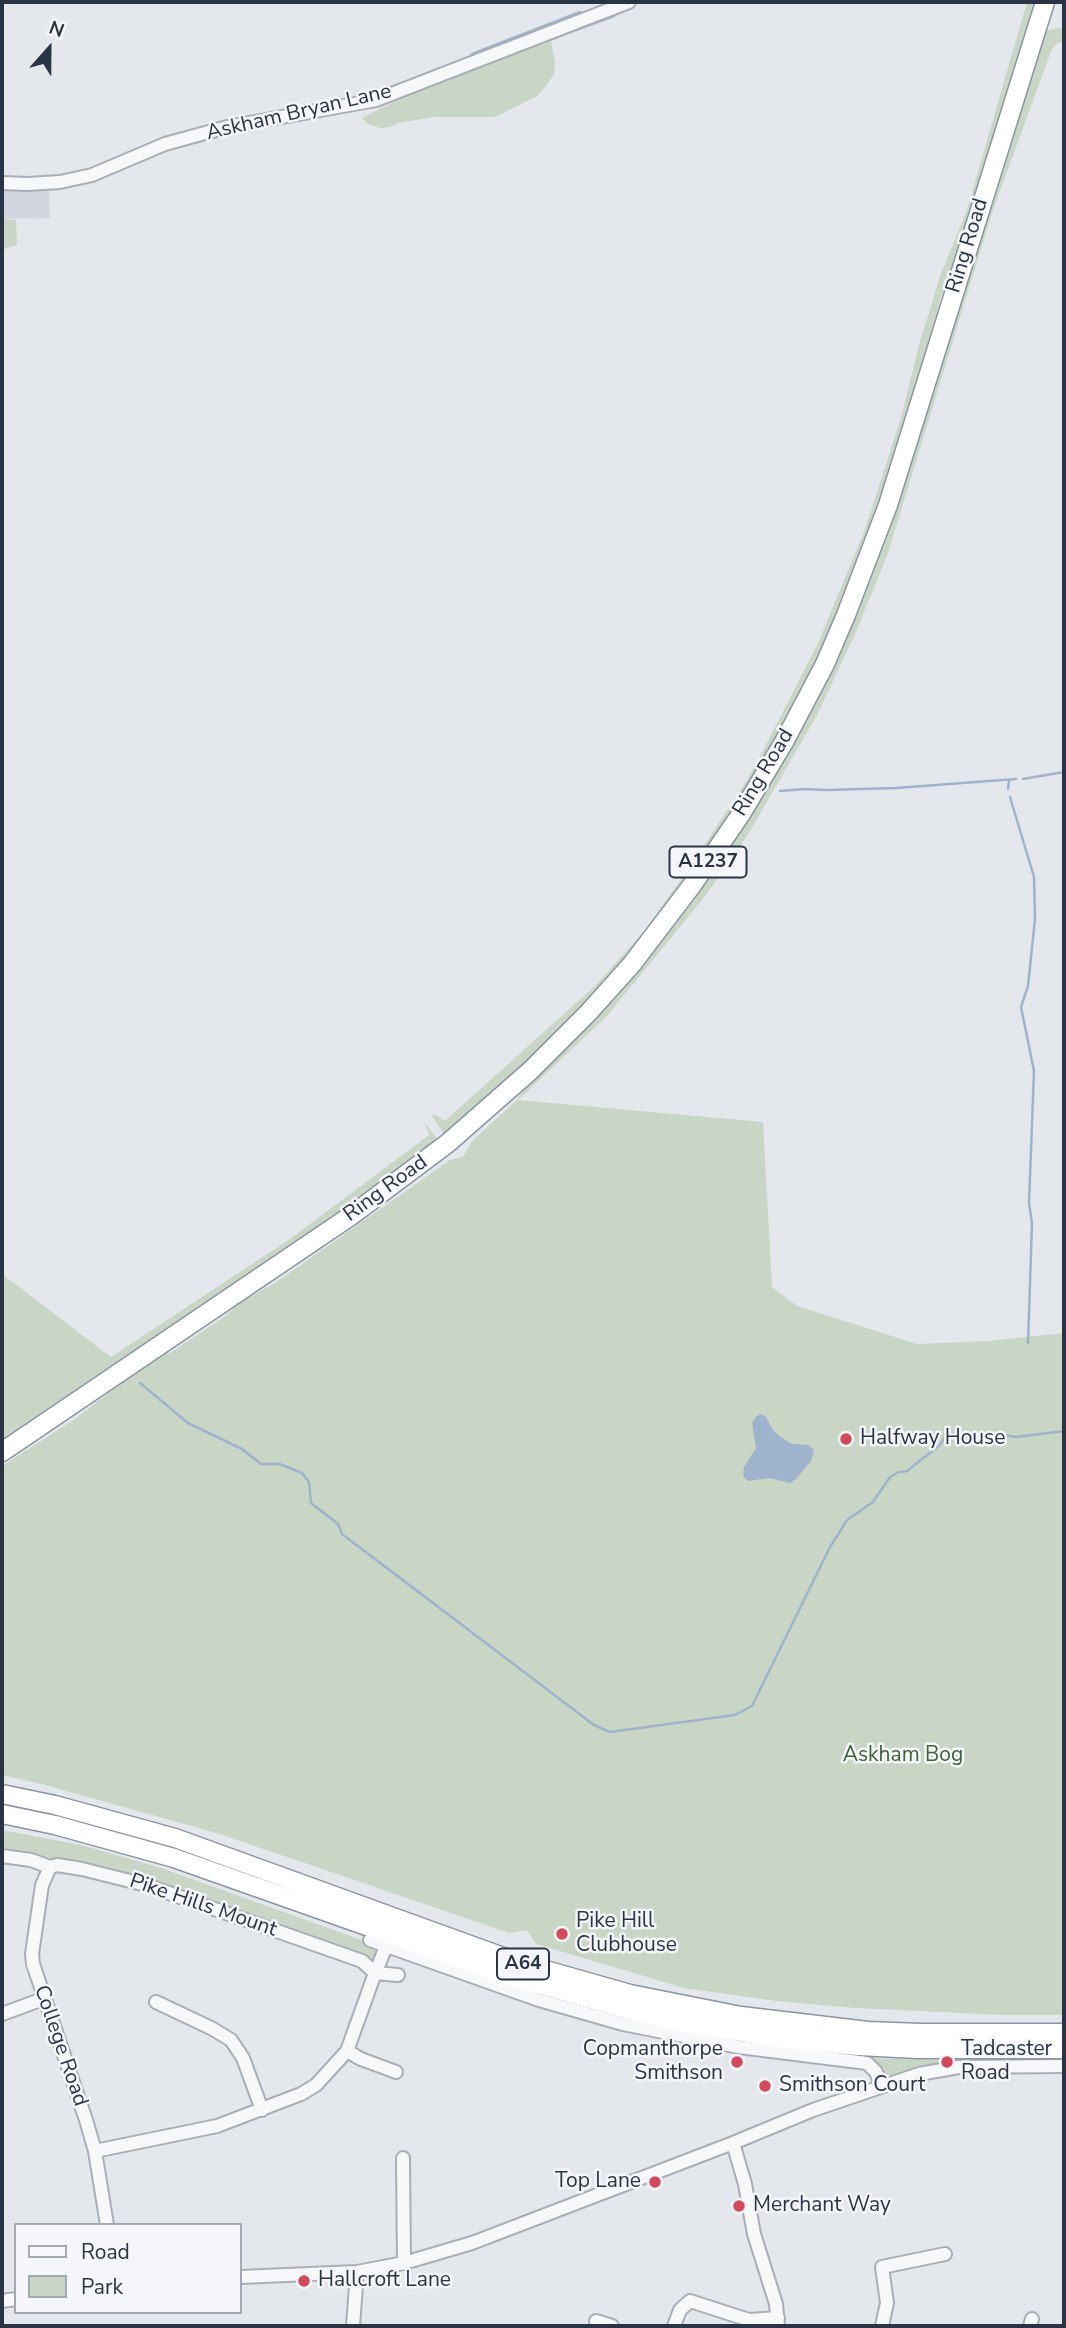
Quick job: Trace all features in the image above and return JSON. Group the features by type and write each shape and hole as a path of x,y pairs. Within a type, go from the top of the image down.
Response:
{"highway":[{"name":"Ring Road","path":"2,1452 318,1238 448,1143 530,1071 589,1012 632,964 693,884 741,814 784,742 825,664 846,615 888,505 1045,2"},
{"name":"A64","path":"2,1794 68,1808 175,1838 517,1962 629,1994 741,2016 868,2031 1064,2033"},
{"name":"A64","path":"2,1814 55,1825 162,1855 500,1973 679,2022 793,2040 858,2046 918,2049 1064,2049"}],"street":[{"name":"Askham Bryan Lane","path":"2,183 60,182 93,175 165,144 227,127 376,100 629,2"},
{"name":"Pike Hills Mount","path":"2,1856 31,1860 50,1867 57,1865 82,1869 146,1885 398,1975"},
{"name":"College Road","path":"50,1867 42,1885 32,1954 43,1999 86,2120 107,2223"},
{"path":"370,1941 539,2000 623,2024 739,2047 867,2063 876,2072 881,2085"},
{"path":"94,2151 217,2126 301,2094 316,2085 348,2051 386,1947"},
{"path":"2,2014 43,1999"},
{"path":"156,2002 231,2040 243,2058 262,2110"},
{"path":"348,2051 361,2059 396,2072"},
{"path":"242,2277 357,2272 404,2263 506,2231 813,2109 919,2074 949,2068 1064,2066"},
{"path":"674,2326 680,2310 690,2301 749,2320 778,2322 733,2143"},
{"path":"399,2163 404,2263"},
{"path":"882,2326 887,2303 881,2261 945,2254"},
{"path":"353,2326 357,2272"},
{"path":"596,2321 612,2326"}],"shaded area":[{"path":"2,189 49,191 50,218 2,219"}],"green space":[{"path":"1027,2 1035,2 963,246 940,299 922,374 870,533 826,645 752,784 703,858 648,932 590,1000 513,1077 446,1137 432,1116 434,1114 445,1121 595,986 645,930 747,780 767,743 818,643 864,532 901,418 940,276 967,210"},
{"name":"Askham Bog","path":"1064,27 1064,40 1054,46 1050,54 992,213 888,553 856,632 817,715 749,833 706,895 606,1017 518,1100 763,1122 772,1287 797,1306 917,1344 988,1341 1064,1333 1064,2015 856,2008 776,2001 684,1988 536,1944 527,1930 509,1933 220,1834 2,1775 2,1466 72,1421 160,1354 170,1353 450,1160 463,1157 472,1141 517,1100 528,1083 650,951 834,656 1045,31"},
{"path":"551,41 554,74 546,86 537,96 495,117 434,117 380,128 366,123 362,118 420,89"},
{"path":"2,219 16,220 17,245 2,250"},
{"path":"425,1123 439,1141 313,1235 2,1443 2,1274 111,1357 290,1239 429,1135"},
{"path":"2,1830 85,1846 161,1868 373,1944 378,1953 373,1966 110,1872 2,1847"},
{"path":"865,2058 938,2060 939,2066 887,2076"}],"water":[{"path":"761,1414 779,1436 792,1444 808,1445 814,1450 811,1461 790,1483 770,1478 748,1481 743,1476 744,1467 756,1448 752,1423 756,1416"}],"waterway":[{"path":"472,54 580,12"},
{"path":"551,39 614,16"},
{"path":"1023,779 1064,772"},
{"path":"780,791 896,788 1016,779"},
{"path":"1008,789 1009,780"},
{"path":"1010,797 1034,877 1035,919 1028,986 1021,1007 1034,1071 1028,1343"},
{"path":"140,1383 188,1423 242,1449 261,1464 280,1464 302,1473 309,1482 311,1503 338,1524 342,1534 594,1725 610,1732 735,1715 752,1706 829,1549 847,1520 873,1502 890,1477 907,1471 940,1445 947,1434 985,1432 1016,1437 1064,1431"}],"place":[{"name":"Halfway House","path":"846,1439"},
{"name":"Pike Hill Clubhouse","path":"562,1934"},
{"name":"Copmanthorpe Smithson","path":"737,2062"},
{"name":"Tadcaster Road","path":"947,2062"},
{"name":"Smithson Court","path":"765,2086"},
{"name":"Top Lane","path":"655,2182"},
{"name":"Merchant Way","path":"739,2206"},
{"name":"Hallcroft Lane","path":"304,2281"}]}
